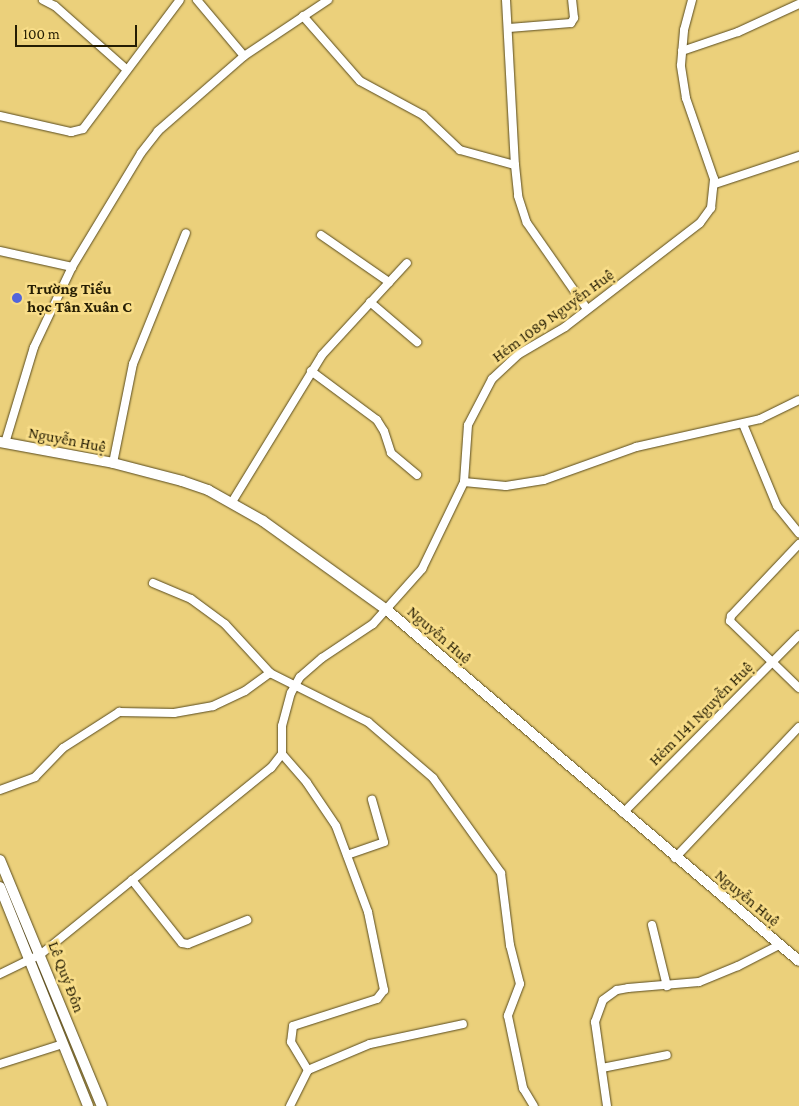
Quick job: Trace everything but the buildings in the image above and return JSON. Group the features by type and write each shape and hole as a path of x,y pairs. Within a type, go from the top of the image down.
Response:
{"street":[{"path":"43,0 55,6 126,69"},
{"path":"55,6 62,0"},
{"path":"0,116 80,132 180,0"},
{"path":"196,0 244,56"},
{"path":"3,443 34,347 72,266 141,152 158,131 244,56 328,0"},
{"path":"506,0 515,165 519,203 527,223 587,310"},
{"path":"509,28 571,23 574,16 572,0"},
{"name":"Hẻm 1089 Nguyễn Huệ","path":"294,687 310,667 360,635 388,610 422,570 464,482 468,425 492,379 519,354 587,310 700,223 711,208 715,184 686,98 682,51 692,0"},
{"path":"682,51 738,32 799,4"},
{"path":"303,16 367,86 423,114 460,150 515,165"},
{"path":"715,184 799,156"},
{"path":"113,463 133,364 186,233"},
{"path":"321,235 389,282"},
{"path":"0,251 72,266"},
{"path":"232,502 311,371 332,342 407,263"},
{"path":"370,302 417,342"},
{"path":"311,371 377,420 384,431 391,453 417,475"},
{"path":"464,482 524,485 636,447 743,424 781,411 799,400"},
{"path":"743,424 777,506 799,532"},
{"name":"Nguyễn Huệ","path":"3,443 113,463 182,481 232,502 317,557 388,610 675,858 799,961"},
{"path":"799,544 730,618 731,623 799,688"},
{"path":"153,583 176,590 210,612 270,673 294,687 368,722 428,771 501,872 510,945 520,984 508,1016 523,1088 534,1106"},
{"name":"Hẻm 1141 Nguyễn Huệ","path":"623,813 799,635"},
{"path":"0,790 35,777 63,748 119,712 174,713 213,706 245,691 270,673"},
{"path":"294,687 282,726 282,754 324,806 347,855 368,912 384,990 377,999 293,1026 291,1042 308,1070"},
{"path":"675,858 799,728"},
{"path":"0,974 41,954 245,792 282,754"},
{"path":"347,855 384,842 372,800"},
{"name":"Lê Quý Đôn","path":"0,860 41,954 102,1106"},
{"path":"132,880 182,943 188,944 247,920"},
{"name":"Lê Quý Đôn","path":"0,887 31,958 88,1106"},
{"path":"652,925 667,986"},
{"path":"607,1106 595,1022 603,1000 617,990 667,986 719,975 779,945"},
{"path":"290,1106 308,1070 370,1044 463,1024"},
{"path":"0,1064 63,1044"},
{"path":"602,1068 667,1055"}],"place":[{"name":"Trường Tiểu học Tân Xuân C","path":"17,298"}]}
